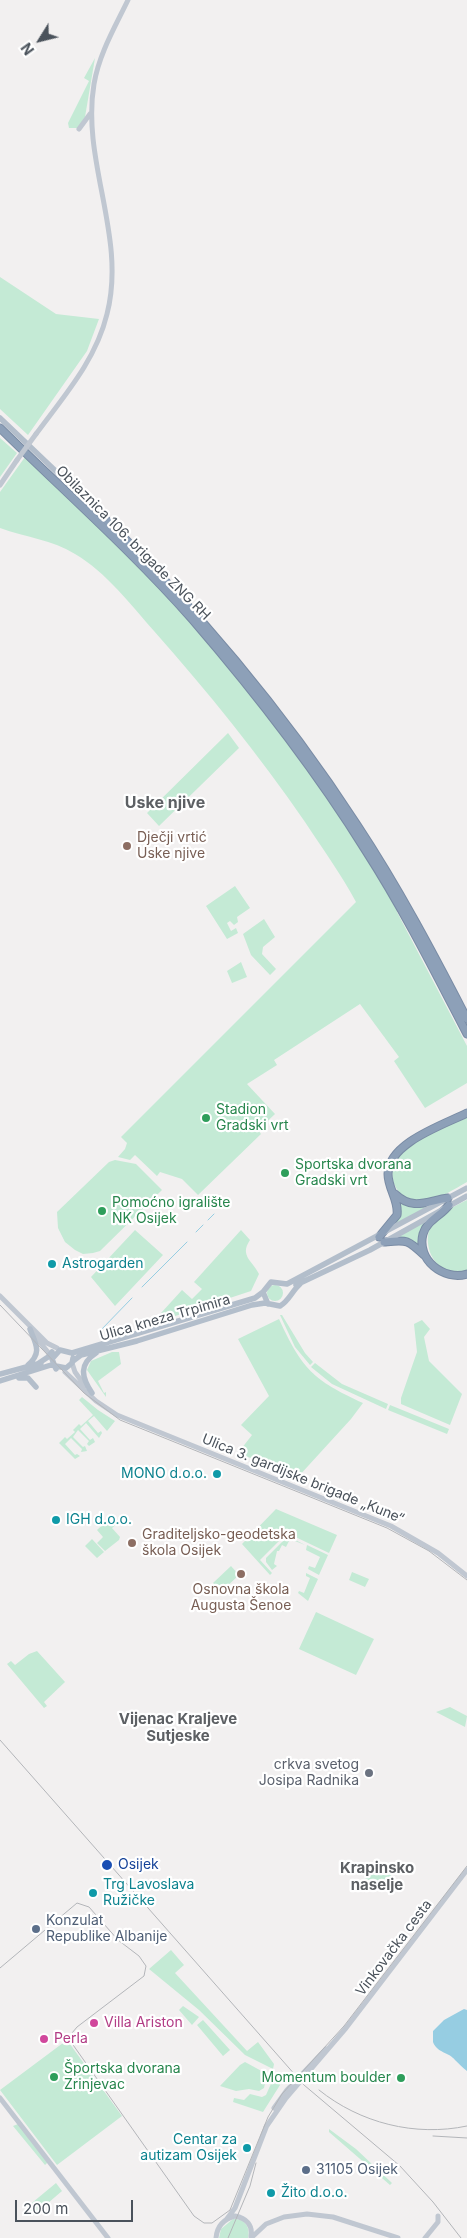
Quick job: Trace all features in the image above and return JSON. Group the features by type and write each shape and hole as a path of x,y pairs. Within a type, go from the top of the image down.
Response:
{"highway":[{"name":"Obilaznica 106. brigade ZNG RH","path":"0,428 164,588 281,727 367,852 405,916 467,1034"},
{"name":"Obilaznica 106. brigade ZNG RH","path":"86,500 204,624 301,744 357,824 396,887 467,1019"},
{"path":"467,1113 412,1141 395,1154 391,1161 388,1176 398,1208 397,1215 382,1239 409,1242 434,1267 446,1274 457,1276 467,1274"},
{"path":"393,1192 413,1205 448,1201"},
{"path":"426,1257 422,1242 427,1227 448,1201"}],"main road":[{"path":"0,485 88,362 101,334 109,305 112,256 92,137 92,108 98,68 128,0"},
{"path":"79,129 86,122 92,108"},
{"name":"Obilaznica 106. brigade ZNG RH","path":"0,418 86,500"},
{"path":"251,1302 278,1302 284,1299 298,1282 382,1239 467,1188"},
{"path":"448,1201 467,1196"},
{"path":"251,1302 268,1279 274,1278 284,1283 287,1293"},
{"path":"251,1302 271,1282 298,1282"},
{"path":"263,1292 266,1302 274,1306 282,1305 298,1282"},
{"path":"0,1296 47,1343 70,1351"},
{"name":"Ulica kneza Trpimira","path":"70,1351 100,1350 137,1341 251,1302"},
{"name":"Ulica kneza Trpimira","path":"65,1372 84,1351 251,1302"},
{"path":"18,1314 52,1356 55,1367 65,1372"},
{"path":"25,1367 36,1356 38,1349 30,1329"},
{"path":"52,1356 57,1348"},
{"path":"0,1381 40,1366 60,1350 70,1351"},
{"path":"92,1393 86,1384 82,1370 86,1360 100,1350"},
{"path":"0,1374 25,1367 40,1366 64,1369 73,1364 70,1351"},
{"name":"Ulica 3. gardijske brigade „Kune“","path":"73,1364 79,1379 92,1393 122,1417"},
{"name":"Ulica 3. gardijske brigade „Kune“","path":"65,1372 101,1405 122,1417 391,1526 433,1550 467,1576"},
{"path":"8,1379 28,1378 36,1387"},
{"name":"Vinkovačka cesta","path":"216,2238 218,2228 233,2211 266,2127 286,2098 338,2038 467,1870"},
{"path":"0,2098 108,2238"},
{"path":"237,2201 238,2212 248,2222 262,2225 292,2215 319,2215 346,2221 387,2237 398,2238"},
{"path":"226,2220 235,2216 243,2218"},
{"path":"428,2236 438,2219"},
{"path":"248,2222 252,2232 251,2238"},
{"path":"251,2238 262,2225"}],"green space":[{"path":"95,58 85,117 78,128 69,128 68,123 89,81 84,78"},
{"path":"0,277 56,314 99,319 87,351 28,435 0,409"},
{"path":"0,438 17,453 0,477"},
{"path":"25,457 119,547 209,642 261,706 309,772 356,840 400,910 397,912 467,1046 467,1083 425,1108 394,1061 399,1057 360,1004 274,1060 277,1065 247,1084 275,1114 258,1130 261,1134 198,1195 182,1179 160,1172 157,1176 135,1155 130,1160 118,1157 125,1149 127,1143 121,1137 356,902 338,871 288,797 251,748 194,677 118,590 86,561 66,549 0,528 0,492"},
{"path":"228,733 239,748 159,826 147,813"},
{"path":"235,886 250,908 237,917 238,922 234,925 230,921 227,923 231,931 236,928 238,933 227,939 206,906"},
{"path":"264,919 275,937 263,947 262,954 276,969 270,975 251,955 243,934"},
{"path":"241,962 247,977 232,983 227,971"},
{"path":"467,1115 467,1182 441,1196 425,1201 415,1201 400,1193 395,1186 392,1170 400,1153 422,1137"},
{"path":"115,1160 136,1164 162,1190 100,1251 83,1254 65,1242 58,1228 57,1212 109,1162"},
{"path":"397,1199 412,1207 428,1206 393,1226 398,1217"},
{"path":"467,1200 467,1271 455,1272 444,1269 431,1255 428,1242 429,1230 439,1216"},
{"path":"429,1218 421,1249 397,1238"},
{"path":"135,1230 163,1255 115,1306 91,1277"},
{"path":"241,1230 250,1240 246,1254 259,1274 251,1291 151,1324 182,1290 192,1299 202,1289 194,1282"},
{"path":"272,1285 278,1285 283,1290 281,1299 272,1301 267,1296 267,1290"},
{"path":"280,1315 282,1315 305,1353 313,1362 310,1365 295,1347"},
{"path":"279,1319 295,1350 311,1371 332,1387 363,1403 351,1419 298,1477 238,1453 252,1435 241,1425 269,1396 238,1339"},
{"path":"422,1320 430,1329 424,1337 429,1361 462,1394 450,1425 401,1404 401,1398 417,1352 414,1324"},
{"path":"112,1352 119,1352 121,1364 98,1381 104,1393 106,1392 106,1397 87,1370 91,1361"},
{"path":"315,1363 342,1384 388,1404 386,1409 332,1384 311,1367"},
{"path":"82,1397 115,1421 107,1431 94,1416 88,1421 98,1433 101,1431 102,1433 99,1438 86,1423 80,1429 90,1440 93,1438 95,1442 89,1446 87,1444 89,1441 78,1430 73,1437 83,1447 85,1446 87,1451 81,1452 82,1449 71,1438 65,1444 75,1455 80,1456 75,1459 59,1443 65,1437 67,1439 75,1432 73,1430 79,1424 81,1426 93,1415 79,1400"},
{"path":"390,1405 449,1429 447,1434 388,1410"},
{"path":"276,1509 337,1535 329,1553 287,1533 260,1560 272,1573 270,1575 242,1544"},
{"path":"112,1516 118,1523 112,1528 120,1537 119,1540 105,1551 97,1543 103,1537 97,1530"},
{"path":"288,1536 305,1545 290,1539 286,1547 282,1545 279,1551 277,1551 274,1564 277,1566 272,1570 266,1562 266,1558"},
{"path":"92,1539 104,1552 97,1558 85,1546"},
{"path":"307,1545 328,1555 319,1575 308,1569 309,1566 315,1568 320,1557 306,1550"},
{"path":"231,1566 239,1575 222,1591 213,1583"},
{"path":"352,1572 369,1579 365,1587 349,1580"},
{"path":"306,1573 318,1579 308,1601 298,1593 299,1591 304,1593 310,1578 306,1576"},
{"path":"316,1612 374,1639 356,1675 299,1649"},
{"path":"37,1651 65,1682 44,1702 47,1706 44,1708 7,1664 11,1661 15,1665 29,1654"},
{"path":"450,1707 467,1716 465,1727 436,1712"},
{"path":"376,1864 393,1877 383,1891 365,1878"},
{"path":"171,1950 184,1965 175,1973 247,2051 258,2042 274,2064 273,2069 245,2055 199,2010 149,1969"},
{"path":"183,2006 199,2017 192,2025 179,2010"},
{"path":"203,2020 230,2050 223,2056 197,2025"},
{"path":"67,2040 122,2116 57,2165 0,2090"},
{"path":"245,2062 267,2074 264,2088 259,2091 249,2089 236,2091 220,2086 240,2065"},
{"path":"274,2077 280,2085 263,2112 233,2102 234,2098 244,2100 250,2094 262,2097 266,2095"},
{"path":"18,2124 48,2162 45,2165 13,2126"},
{"path":"329,2129 356,2149 392,2183 390,2185 329,2132"},
{"path":"56,2183 62,2191 34,2215 27,2207"},
{"path":"233,2219 240,2220 246,2224 249,2234 248,2238 219,2238 221,2229"}],"water":[{"path":"464,2009 467,2010 467,2071 452,2057 437,2048 433,2042 433,2031 444,2020"}],"waterway":[{"path":"208,1220 214,1214"},
{"path":"196,1232 203,1225"},
{"path":"142,1287 187,1242"},
{"path":"100,1331 132,1298"}],"tram line":[{"path":"0,1305 84,1393 120,1420 387,1528 429,1551 467,1580"},
{"path":"0,1968 77,1903 89,1907 118,1940 139,1956 146,1966 144,1976 77,2027 72,2033 71,2042 194,2216 204,2223 212,2223 230,2210 268,2117 282,2094 344,2026 467,1866"},
{"path":"228,2238 250,2186 256,2163"}],"railway":[{"path":"0,1740 304,2085 400,2166 433,2202 461,2238"},
{"path":"319,2090 352,2111 370,2119 389,2124 428,2130 467,2126"},
{"path":"433,2136 467,2138"}],"place":[{"name":"Dječji vrtić Uske njive","path":"127,846"},
{"name":"Stadion Gradski vrt","path":"206,1118"},
{"name":"Sportska dvorana Gradski vrt","path":"285,1173"},
{"name":"Pomoćno igralište NK Osijek","path":"102,1211"},
{"name":"Astrogarden","path":"52,1264"},
{"name":"MONO d.o.o.","path":"217,1474"},
{"name":"IGH d.o.o.","path":"56,1520"},
{"name":"Graditeljsko-geodetska škola Osijek","path":"132,1543"},
{"name":"Osnovna škola Augusta Šenoe","path":"241,1574"},
{"name":"crkva svetog Josipa Radnika","path":"369,1773"},
{"name":"Osijek","path":"107,1865"},
{"name":"Trg Lavoslava Ružičke","path":"93,1893"},
{"name":"Konzulat Republike Albanije","path":"36,1929"},
{"name":"Villa Ariston","path":"94,2023"},
{"name":"Perla","path":"44,2039"},
{"name":"Športska dvorana Zrinjevac","path":"54,2077"},
{"name":"Momentum boulder","path":"401,2078"},
{"name":"Centar za autizam Osijek","path":"247,2148"},
{"name":"31105 Osijek","path":"306,2170"},
{"name":"Žito d.o.o.","path":"271,2193"}],"district":[{"name":"Uske njive","path":"165,803"},
{"name":"Vijenac Kraljeve Sutjeske","path":"178,1728"},
{"name":"Krapinsko naselje","path":"377,1876"}]}
